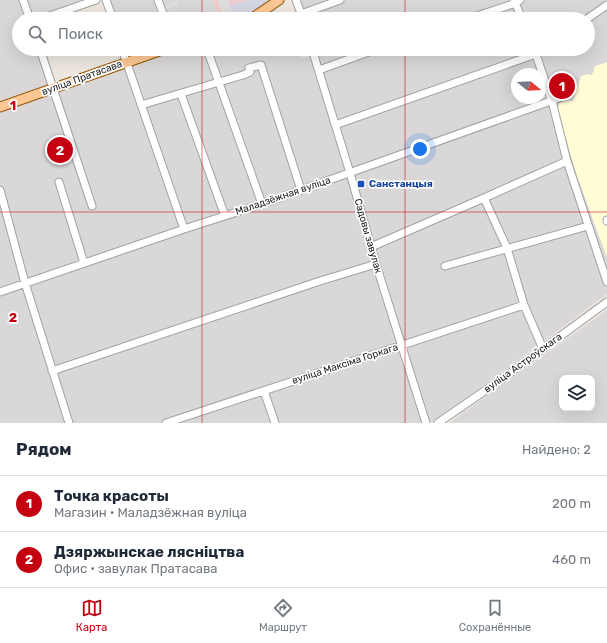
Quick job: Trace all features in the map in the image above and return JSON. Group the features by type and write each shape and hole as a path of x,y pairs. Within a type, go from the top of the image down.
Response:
{"main road":[{"path":"262,12 280,0"},
{"name":"вуліца Пратасава","path":"0,107 145,56"}],"street":[{"path":"23,0 27,12"},
{"path":"61,12 96,0"},
{"path":"106,0 110,12"},
{"path":"158,0 162,12"},
{"path":"296,0 300,12"},
{"path":"312,12 340,0"},
{"path":"487,12 517,1 520,12"},
{"path":"595,13 607,5"},
{"path":"42,56 92,206"},
{"path":"125,56 184,229"},
{"path":"210,56 262,204"},
{"name":"Садовы завулак","path":"314,56 376,264 426,423"},
{"path":"319,70 358,56"},
{"path":"335,125 524,56"},
{"path":"536,56 552,101 567,161 607,282"},
{"path":"141,105 250,72 249,68 261,65 301,190"},
{"path":"181,94 225,216"},
{"name":"Маладзёжная вуліца","path":"0,292 262,204 565,96"},
{"path":"371,247 567,161"},
{"path":"59,182 84,263"},
{"path":"0,190 25,284 69,423"},
{"path":"484,198 507,248 524,304 543,349"},
{"path":"445,266 588,226"},
{"path":"52,371 320,281 376,264"},
{"name":"вуліца Астроўскага","path":"438,423 607,302"},
{"name":"вуліца Максіма Горкага","path":"166,423 524,304"},
{"path":"264,391 275,423"}],"shaded area":[{"path":"0,0 87,0 52,12 12,12 12,56 39,56 50,87 0,103"},
{"path":"109,0 213,0 217,12 113,12"},
{"path":"177,0 179,4 161,12 157,12 154,4 157,2 163,7"},
{"path":"213,0 275,0 257,12 217,12"},
{"path":"218,0 228,0 232,12 222,12"},
{"path":"228,0 231,5 248,0 272,0 250,12 232,12"},
{"path":"299,0 607,0 607,294 433,423 426,417 374,241 316,56 595,56 595,12 303,12"},
{"path":"274,8 275,11 280,12 267,12"},
{"path":"162,56 300,56 301,58 311,56 423,423 0,423 0,113"},
{"path":"607,62 607,258 577,176 557,109 562,100 573,101 581,76 587,74 592,75 595,66"},
{"path":"607,310 607,423 449,423"}],"place":[{"name":"Точка красоты","path":"562,86"},
{"name":"Дзяржынскае лясніцтва","path":"60,150"},
{"name":"Санстанцыя","path":"361,184"}]}
